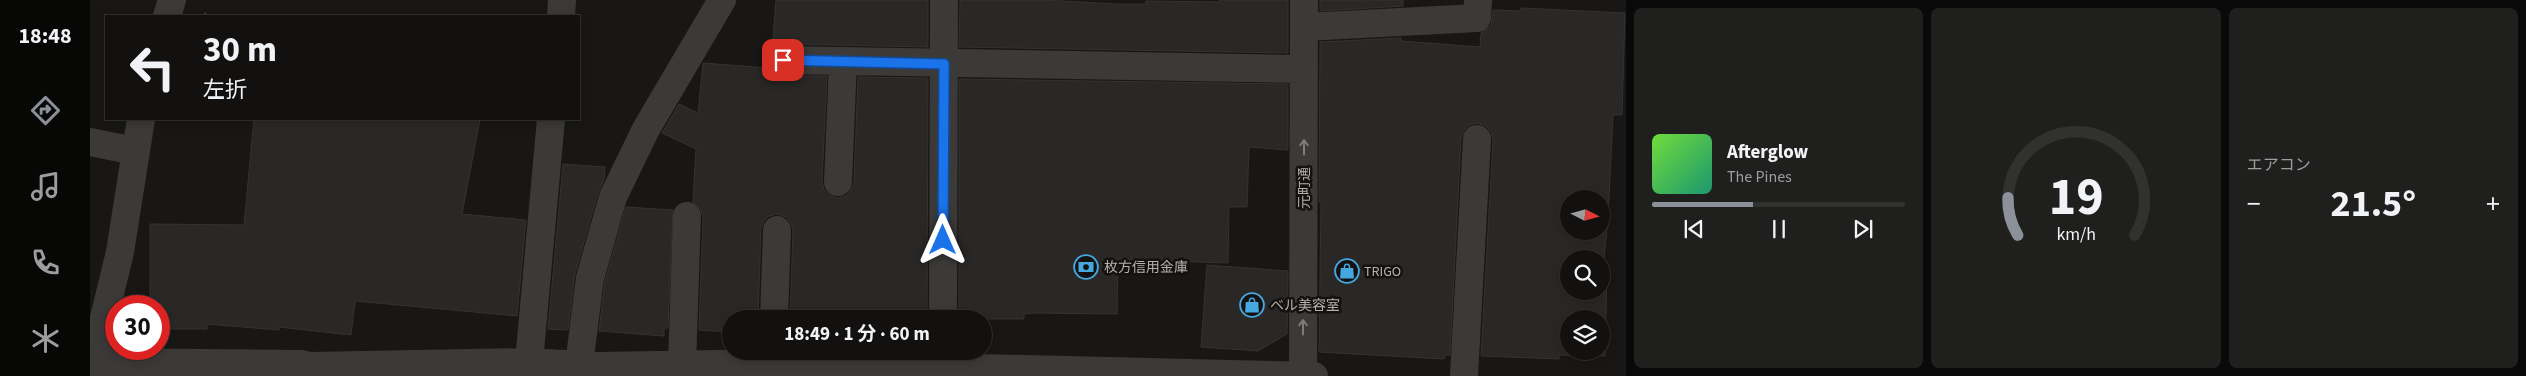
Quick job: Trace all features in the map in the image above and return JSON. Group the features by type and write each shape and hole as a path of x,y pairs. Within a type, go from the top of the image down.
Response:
{"street":[{"path":"167,15 172,0"},
{"path":"561,15 562,0"},
{"path":"592,371 590,278 613,197 646,129 722,0"},
{"path":"943,310 944,0"},
{"name":"元町通","path":"1303,376 1304,0"},
{"path":"1304,27 1477,18 1478,0"},
{"path":"783,60 1304,69"},
{"path":"838,182 843,62"},
{"path":"141,120 120,252 91,366 302,364 310,371 390,370 529,362 592,371 682,364 773,363 943,365 1314,376"},
{"path":"529,362 552,120"},
{"path":"1464,376 1477,139"},
{"path":"90,142 135,151"},
{"path":"682,364 687,216"},
{"path":"774,310 777,230"}],"building":[{"path":"776,0 928,0 928,47 783,44 772,50"},
{"path":"960,0 1044,0 1146,4 1146,1 1219,2 1220,0 1288,0 1288,53 959,47"},
{"path":"1320,0 1403,0 1403,6 1320,11"},
{"path":"1521,8 1625,13 1622,115 1613,115 1609,190 1560,190 1560,240 1606,240 1605,250 1560,250 1560,300 1606,300 1606,310 1560,310 1559,359 1481,356 1493,140 1491,132 1486,126 1477,123 1470,125 1464,130 1461,138 1450,355 1445,355 1444,359 1319,352 1321,202 1319,202 1320,42 1401,38 1401,41 1480,47 1481,33 1491,26 1493,10 1520,11"},
{"path":"703,63 769,68 775,74 783,76 827,76 822,181 824,190 837,198 846,196 854,183 858,77 928,78 927,310 790,310 793,230 791,223 786,217 777,214 769,216 764,221 761,229 758,310 722,310 722,332 699,330 703,217 700,208 693,202 696,149 662,133 679,104 698,113"},
{"path":"959,79 1288,84 1288,150 1249,147 1247,207 1229,207 1228,263 1118,259 1117,314 1035,313 1024,314 1024,319 992,319 992,310 959,310"},
{"path":"254,120 480,120 462,214 526,220 517,316 355,301 351,335 279,327 279,330 207,324 207,329 170,329 170,295 150,295 150,224 244,225"},
{"path":"563,164 605,167 604,180 598,193 575,274 568,330 548,329"},
{"path":"626,207 673,210 668,328 664,328 664,336 599,331 605,281"},
{"path":"1207,265 1288,271 1287,334 1258,351 1201,347"}],"place":[{"name":"枚方信用金庫","path":"1086,267"},
{"name":"TRIGO","path":"1347,271"},
{"name":"ベル美容室","path":"1252,305"}],"route":[{"path":"783,60 944,64 943,240"}]}
